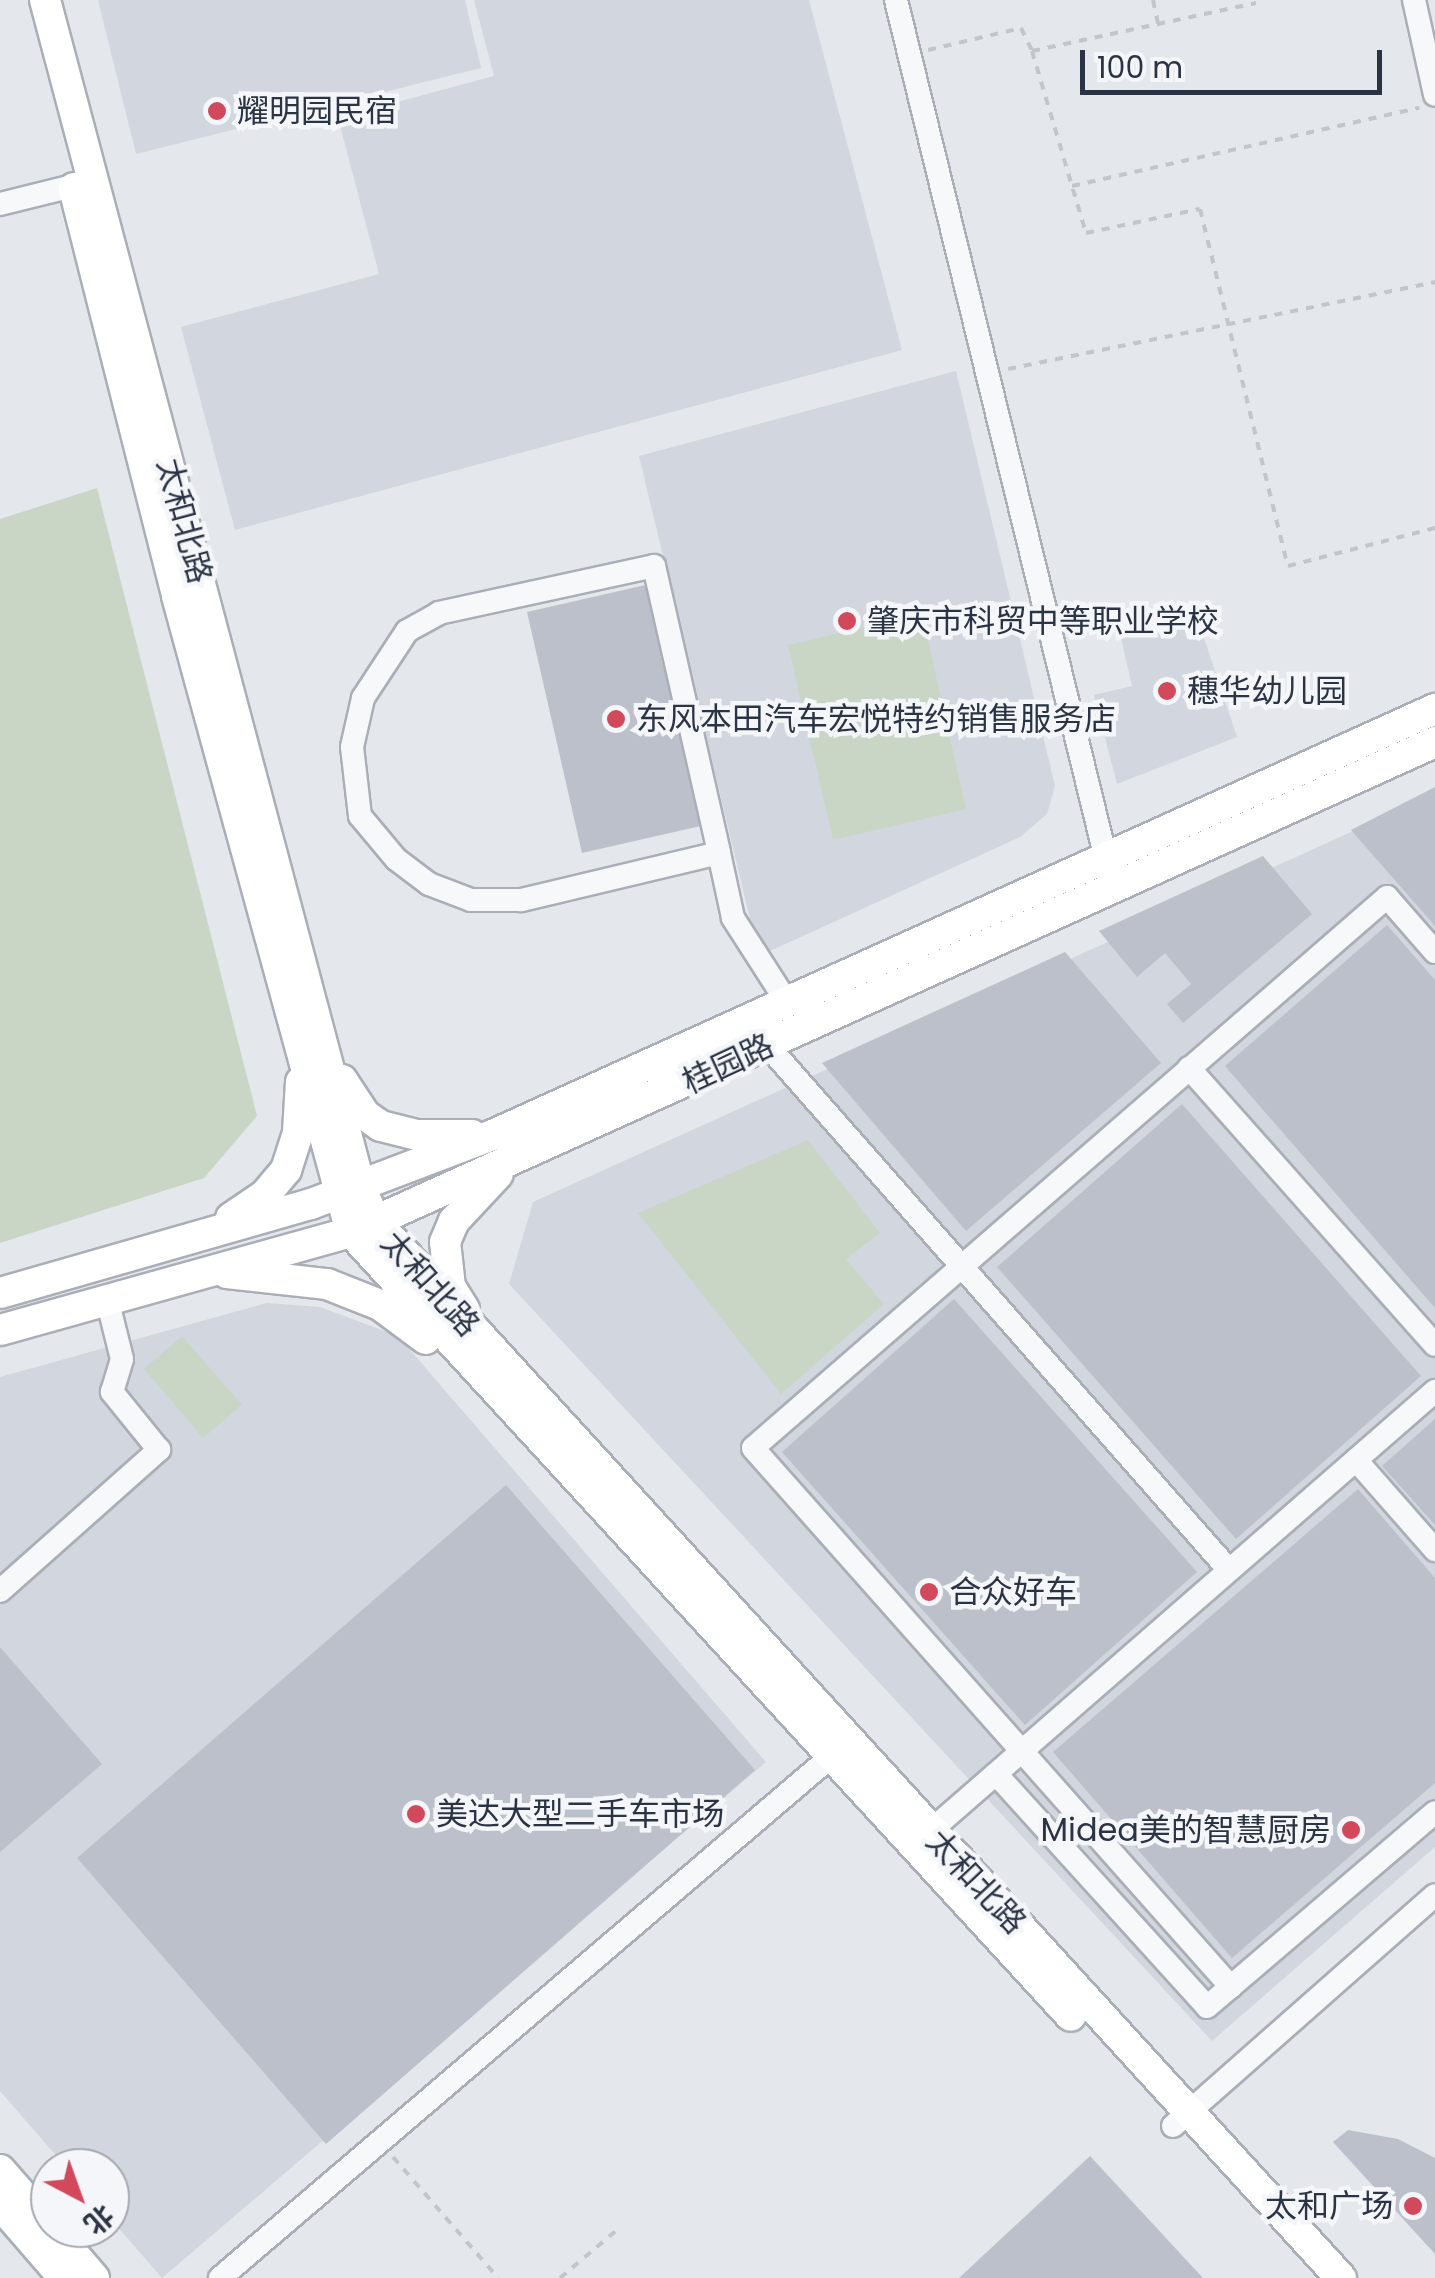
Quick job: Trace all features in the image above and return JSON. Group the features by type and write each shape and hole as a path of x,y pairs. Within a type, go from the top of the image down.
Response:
{"main road":[{"name":"太和北路","path":"36,3 311,1045 363,1226 453,1350 839,1750 1180,2119 1314,2278"},
{"path":"0,1294 350,1189 496,1134 1435,709"},
{"name":"桂园路","path":"0,1330 363,1226 508,1164 1435,742"},
{"path":"1393,760 1435,754"},
{"path":"311,1045 351,1100 382,1126 418,1135 496,1134"},
{"path":"198,1236 249,1208 286,1170 298,1132 311,1045"},
{"path":"489,1350 450,1287 445,1242 454,1221 508,1164"},
{"name":"太和北路","path":"363,1226 489,1350 839,1750"},
{"path":"204,1270 326,1284 380,1306 429,1341 453,1350"},
{"name":"太和北路","path":"1180,2119 1342,2278"},
{"path":"0,2170 30,2205"},
{"path":"0,2204 64,2278"},
{"path":"68,2248 94,2278"}],"street":[{"path":"896,0 1112,888"},
{"path":"1414,0 1435,96"},
{"path":"0,204 83,184"},
{"path":"719,854 521,900 472,900 428,884 396,859 360,816 352,747 364,698 407,631 439,613 654,566 719,854 733,918 787,1002"},
{"path":"1398,727 1435,690"},
{"path":"1230,1987 753,1448 1386,897 1435,952"},
{"path":"767,1046 1229,1570"},
{"path":"1189,1068 1435,1345"},
{"path":"0,1591 159,1450 112,1392 122,1359 107,1299"},
{"path":"921,1839 1435,1391"},
{"path":"1356,1460 1435,1550"},
{"path":"220,2278 839,1750"},
{"path":"996,1774 1206,2008 1435,1812"},
{"path":"1180,2119 1435,1895"}],"path":[{"path":"1152,0 1158,24"},
{"path":"1032,51 1256,3"},
{"path":"910,54 1021,28 1032,51 1086,233 1200,209 1288,566 1435,528"},
{"path":"1072,186 1435,104"},
{"path":"988,373 1435,282"},
{"path":"380,2142 498,2278"},
{"path":"560,2278 618,2229"}],"shaded area":[{"name":"耀明园民宿","path":"98,0 465,0 481,68 136,154"},
{"path":"474,0 809,0 902,350 235,530 181,327 379,274 338,118 494,76"},
{"name":"肇庆市科贸中等职业学校","path":"956,371 1055,786 1047,814 1020,837 770,951 750,919 639,456"},
{"name":"穗华幼儿园","path":"1193,605 1237,737 1117,784 1094,695 1132,686 1117,621"},
{"path":"1435,794 1435,1847 1212,2041 509,1284 533,1202"},
{"path":"267,1303 320,1307 398,1336 766,1762 162,2278 130,2241 130,2148 50,2148 0,2091 0,1377"}],"green space":[{"path":"97,488 257,1116 204,1178 0,1243 0,519"},
{"path":"922,614 966,809 833,840 788,645"},
{"path":"808,1140 880,1233 846,1259 884,1304 781,1394 638,1213"},
{"path":"182,1336 242,1405 203,1438 144,1369"}],"building":[{"name":"东风本田汽车宏悦特约销售服务店","path":"650,584 705,825 582,853 527,612"},
{"path":"1435,787 1435,926 1351,830"},
{"path":"1263,856 1312,914 1183,1023 1167,1004 1191,984 1165,953 1137,977 1099,931"},
{"path":"1387,925 1435,980 1435,1308 1225,1066"},
{"path":"1065,952 1161,1063 966,1231 822,1063"},
{"path":"1182,1104 1421,1376 1236,1539 997,1267"},
{"path":"954,1299 1197,1572 1025,1725 782,1452"},
{"path":"1435,1419 1435,1525 1382,1466"},
{"name":"美达大型二手车市场","path":"506,1485 755,1770 326,2144 77,1858"},
{"path":"1358,1489 1435,1578 1435,1783 1232,1958 1053,1752"},
{"path":"0,1647 102,1764 0,1852"},
{"name":"太和广场","path":"1348,2130 1398,2139 1435,2158 1435,2254 1333,2142"},
{"path":"1090,2156 1203,2278 959,2278"}],"place":[{"name":"耀明园民宿","path":"217,111"},
{"name":"肇庆市科贸中等职业学校","path":"847,621"},
{"name":"穗华幼儿园","path":"1167,691"},
{"name":"东风本田汽车宏悦特约销售服务店","path":"616,719"},
{"name":"合众好车","path":"929,1592"},
{"name":"美达大型二手车市场","path":"416,1814"},
{"name":"Midea美的智慧厨房","path":"1351,1830"},
{"name":"太和广场","path":"1413,2206"}]}
